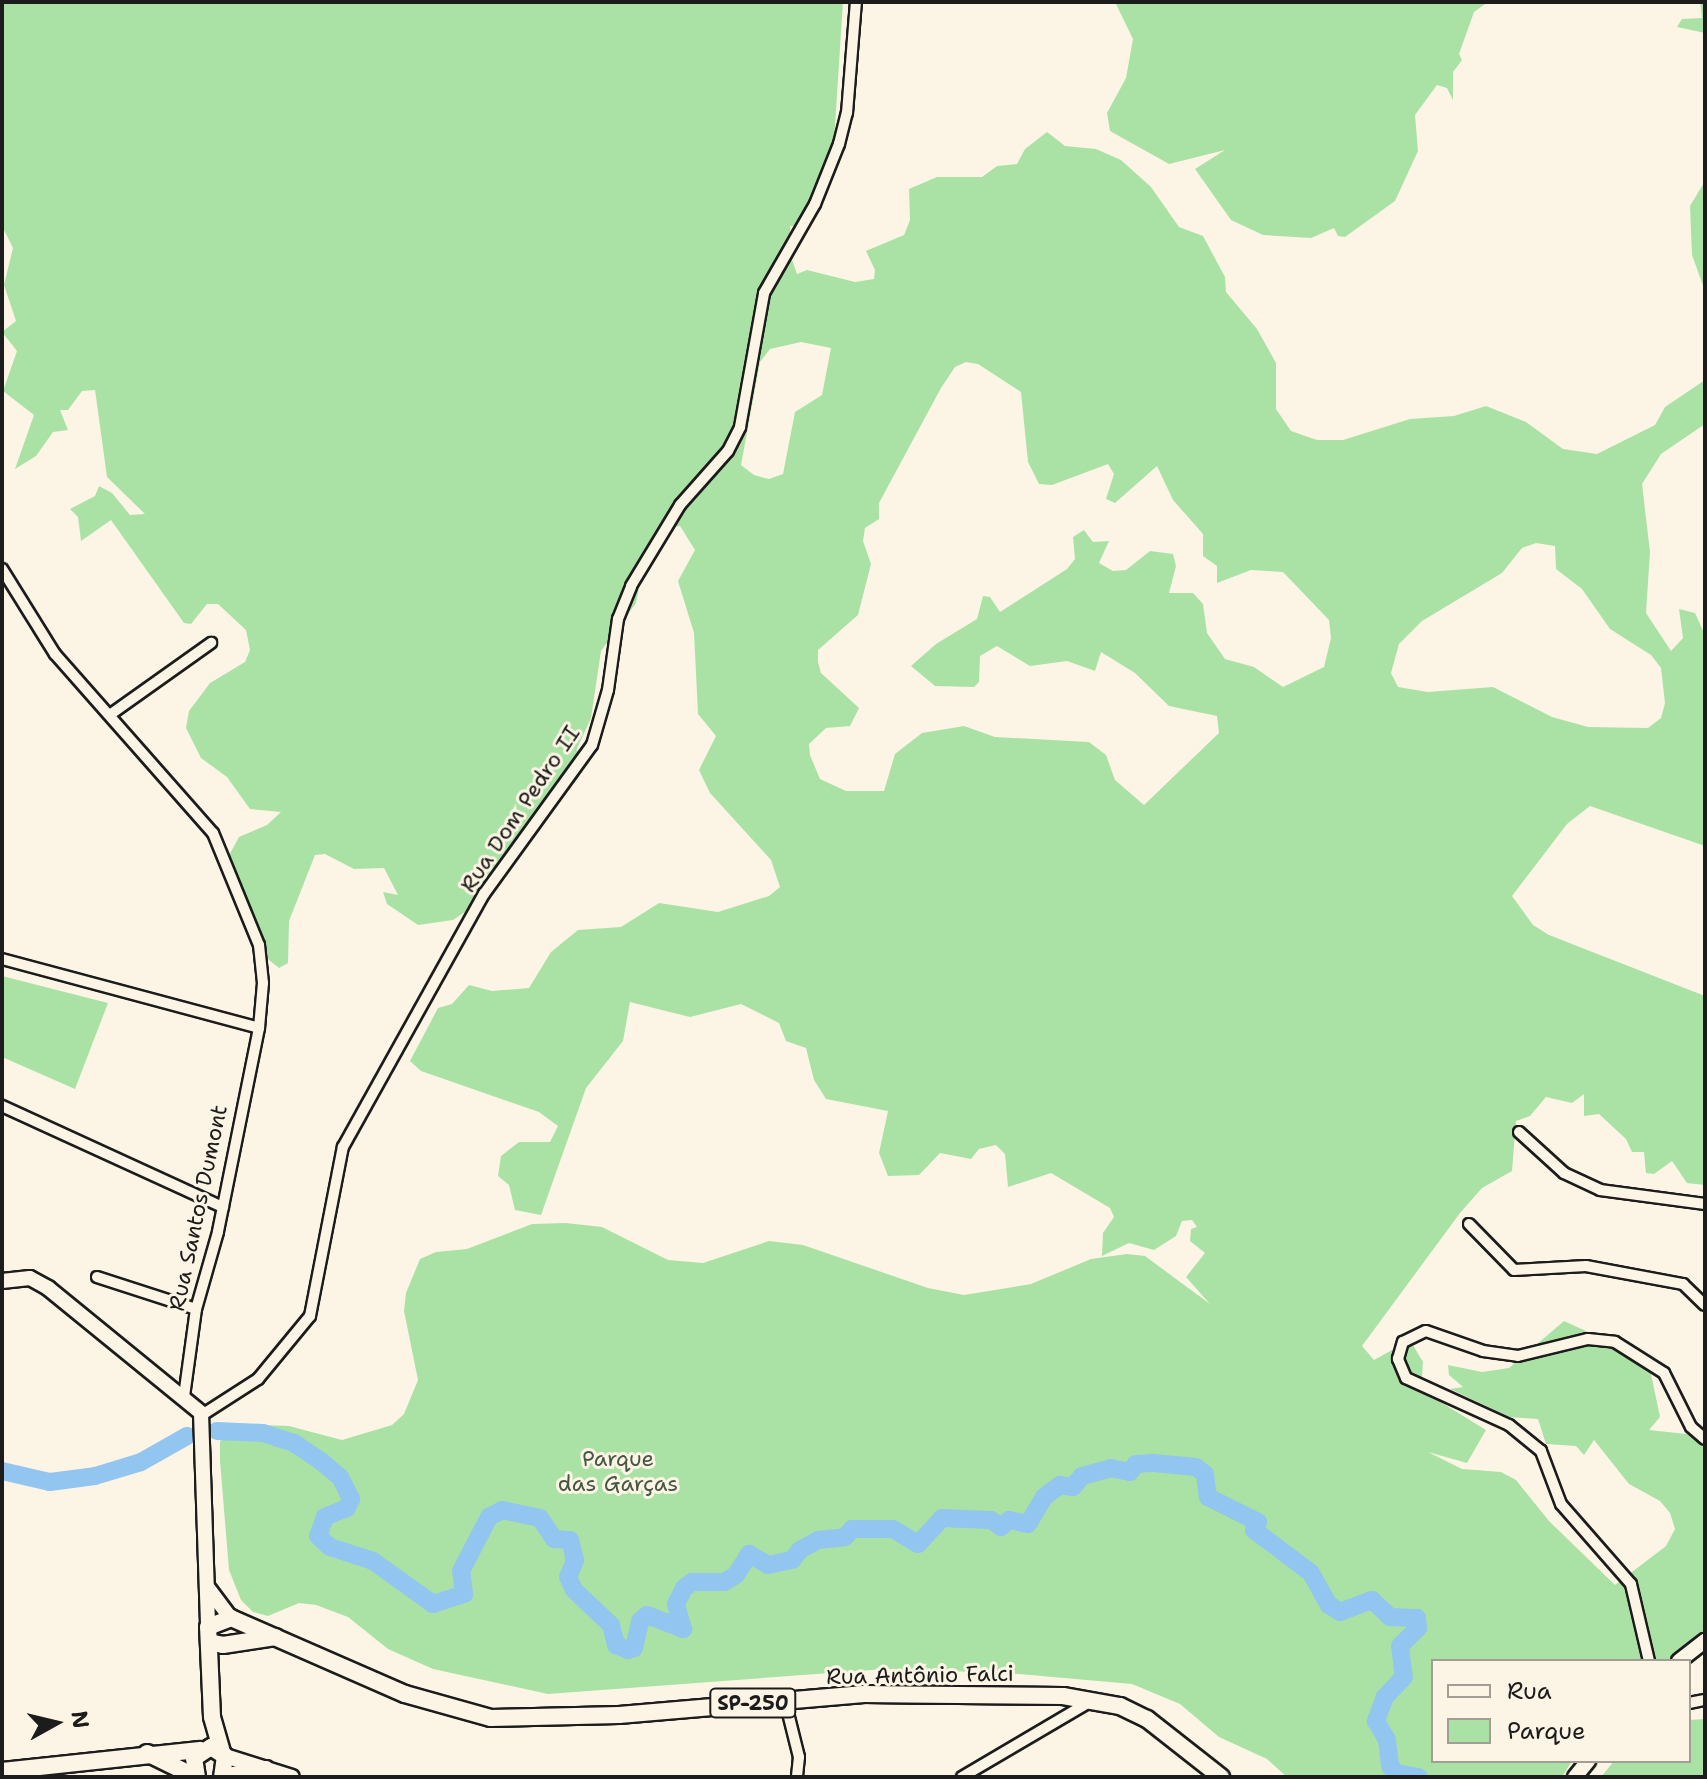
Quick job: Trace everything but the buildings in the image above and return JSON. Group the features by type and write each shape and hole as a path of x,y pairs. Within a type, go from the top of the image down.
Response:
{"main road":[{"path":"208,1634 231,1618"},
{"path":"210,1670 233,1643 231,1618"},
{"name":"Rua Antônio Falci","path":"231,1618 405,1694 491,1718 619,1715 864,1694 1095,1699 1147,1719 1220,1776"},
{"path":"208,1634 233,1643 277,1636"},
{"path":"208,1634 213,1752 222,1777"},
{"path":"2,1771 146,1753 213,1752"},
{"path":"197,1777 194,1758 213,1752"},
{"path":"146,1753 197,1777"},
{"path":"2,1763 32,1766"}],"street":[{"name":"Rua Dom Pedro II","path":"202,1415 258,1379 310,1316 343,1147 484,894 592,745 608,690 618,619 631,586 680,505 728,451 740,427 764,293 815,204 839,144 847,113 848,54 856,2"},
{"name":"Rua Santos Dumont","path":"2,569 55,654 213,833 242,892 259,945 263,983 259,1028 223,1207 196,1309 184,1397"},
{"path":"111,714 211,643"},
{"path":"2,959 259,1028"},
{"path":"2,1106 223,1207"},
{"path":"1519,1132 1564,1173 1591,1186 1705,1204"},
{"path":"1469,1224 1514,1270 1586,1266 1683,1284 1705,1305"},
{"path":"97,1277 196,1309"},
{"path":"2,1281 30,1278 48,1288 184,1397 202,1415 208,1634"},
{"path":"1649,1659 1631,1584 1561,1504 1541,1451 1509,1425 1402,1375 1398,1359 1403,1342 1426,1331 1483,1351 1518,1356 1588,1339 1615,1342 1664,1373 1691,1427 1705,1439"},
{"path":"206,1584 231,1618"},
{"path":"1682,1659 1705,1641"},
{"path":"962,1777 1095,1699"},
{"path":"785,1701 799,1757 797,1777"},
{"path":"213,1752 271,1767 292,1777"},
{"path":"83,1777 86,1760"},
{"path":"222,1777 271,1767"}],"green space":[{"name":"Parque das Garças","path":"2,2 843,2 834,141 809,226 790,226 791,257 797,274 807,270 855,282 874,279 875,270 866,251 904,235 910,220 909,189 937,177 982,177 997,166 1017,164 1025,149 1047,132 1065,146 1096,149 1121,160 1151,187 1179,227 1203,236 1225,277 1226,292 1257,329 1276,363 1276,409 1291,431 1317,440 1343,440 1410,419 1454,416 1486,406 1526,422 1563,449 1597,454 1655,425 1665,407 1705,380 1705,424 1661,454 1642,484 1650,552 1646,613 1671,651 1683,638 1679,609 1695,613 1705,635 1705,846 1590,806 1567,824 1512,896 1533,925 1549,935 1705,996 1705,1185 1687,1183 1672,1161 1654,1174 1646,1173 1644,1152 1632,1152 1626,1139 1599,1114 1584,1116 1584,1094 1572,1103 1546,1097 1530,1116 1516,1121 1512,1171 1482,1188 1460,1213 1362,1346 1374,1360 1410,1340 1423,1362 1421,1390 1486,1430 1467,1463 1428,1452 1462,1469 1501,1472 1516,1480 1549,1521 1615,1585 1666,1546 1675,1529 1670,1513 1660,1501 1629,1484 1594,1440 1584,1455 1576,1446 1546,1444 1538,1419 1510,1417 1450,1389 1463,1387 1449,1375 1448,1365 1482,1372 1509,1368 1564,1321 1619,1346 1651,1374 1660,1417 1649,1430 1705,1436 1705,1629 1673,1659 1431,1659 1431,1763 1571,1763 1562,1777 1287,1777 1267,1759 1219,1737 1180,1704 1132,1684 1006,1673 885,1669 548,1694 433,1669 388,1649 348,1617 316,1605 299,1603 268,1616 253,1612 241,1600 229,1570 220,1442 229,1424 289,1426 342,1440 392,1425 404,1414 418,1380 404,1311 406,1293 420,1259 436,1252 467,1249 532,1224 566,1223 602,1227 668,1260 703,1263 769,1241 803,1245 928,1288 964,1295 1031,1284 1091,1259 1127,1254 1145,1256 1210,1304 1186,1277 1205,1253 1190,1241 1191,1229 1197,1227 1192,1220 1182,1221 1176,1236 1154,1250 1129,1243 1102,1256 1103,1233 1114,1217 1110,1208 1051,1173 1008,1187 1005,1154 996,1145 979,1149 971,1159 940,1153 919,1175 888,1176 879,1153 888,1111 826,1099 814,1080 806,1048 786,1041 779,1023 741,1004 690,1017 630,1002 623,1041 586,1088 541,1215 515,1210 509,1185 498,1176 501,1156 519,1142 550,1142 558,1126 539,1112 421,1071 410,1061 438,1008 452,1004 469,985 492,991 529,988 551,952 578,930 621,927 659,903 718,912 769,896 780,887 771,860 710,793 699,770 716,736 698,714 694,633 678,581 695,550 680,526 673,527 641,578 636,603 601,651 591,718 576,751 590,747 579,777 557,803 530,821 480,902 453,920 418,925 387,904 383,892 398,895 384,868 354,869 325,854 315,855 289,921 288,963 279,968 269,960 227,859 239,837 267,825 281,812 250,809 227,777 201,758 186,728 189,711 210,683 245,662 250,650 246,630 218,604 207,604 191,624 184,623 111,520 81,541 78,517 70,509 95,496 99,486 112,493 130,515 145,514 107,477 95,390 82,391 68,410 60,410 68,430 53,432 36,456 15,469 34,415 3,391 17,351 2,332 16,321 4,285 13,248 2,226","holes":["801,342 831,348 822,395 795,412 783,474 769,479 754,475 741,465 760,362 770,349","966,362 978,364 1021,392 1028,462 1039,484 1052,485 1108,464 1114,474 1106,499 1115,503 1157,466 1173,500 1203,534 1203,556 1217,566 1217,583 1251,570 1283,572 1329,620 1331,638 1324,667 1283,687 1254,667 1225,659 1207,633 1203,604 1193,593 1169,593 1176,566 1173,554 1150,551 1126,570 1113,571 1099,563 1109,541 1093,542 1084,530 1073,537 1075,559 1067,569 1000,612 990,597 983,596 977,619 936,644 911,666 935,686 974,687 979,682 980,656 997,646 1030,666 1067,661 1095,671 1101,652 1135,673 1169,706 1217,716 1219,733 1144,805 1115,780 1106,755 1089,742 995,737 964,726 922,733 895,754 884,791 846,791 820,779 810,755 809,744 826,728 850,726 859,708 821,673 818,650 858,615 871,564 863,541 865,528 879,519 879,503 941,388 955,367","1536,543 1555,546 1556,569 1582,589 1610,629 1651,655 1661,668 1665,703 1661,718 1648,728 1588,727 1552,717 1493,687 1428,692 1398,687 1391,673 1399,644 1422,621 1502,573 1522,548"]},
{"path":"1115,2 1488,2 1474,12 1459,54 1462,60 1453,72 1453,100 1447,88 1437,85 1415,115 1418,151 1395,201 1345,237 1338,236 1334,228 1311,238 1263,235 1231,220 1195,169 1225,150 1169,164 1110,131 1107,113 1126,78 1133,39"},
{"path":"1700,2 1705,2 1705,33 1677,27 1682,19 1702,18"},
{"path":"1705,181 1705,291 1692,255 1690,206"},
{"path":"2,976 108,1003 75,1089 2,1057"},
{"path":"1705,1719 1705,1777 1601,1777 1612,1763 1691,1763 1691,1720"}],"waterway":[{"path":"217,1431 263,1433 294,1443 322,1462 340,1477 351,1499 347,1508 325,1517 318,1536 330,1547 373,1561 433,1604 464,1594 461,1571 489,1517 502,1510 540,1518 554,1539 570,1540 575,1560 568,1577 574,1590 611,1625 616,1645 628,1650 634,1648 640,1621 647,1615 683,1629 676,1604 684,1588 692,1582 724,1582 736,1575 749,1554 768,1565 792,1560 800,1550 818,1540 845,1537 852,1529 893,1529 918,1544 942,1518 991,1520 1001,1527 1009,1520 1028,1524 1044,1497 1060,1485 1073,1487 1082,1476 1111,1468 1130,1472 1136,1464 1196,1467 1205,1474 1208,1497 1258,1522 1254,1530 1311,1573 1329,1605 1340,1612 1372,1600 1390,1617 1417,1618 1418,1628 1400,1646 1404,1677 1385,1697 1376,1721 1387,1740 1390,1766 1396,1773 1419,1777"},
{"path":"2,1471 50,1482 95,1476 141,1462 187,1436"}]}
